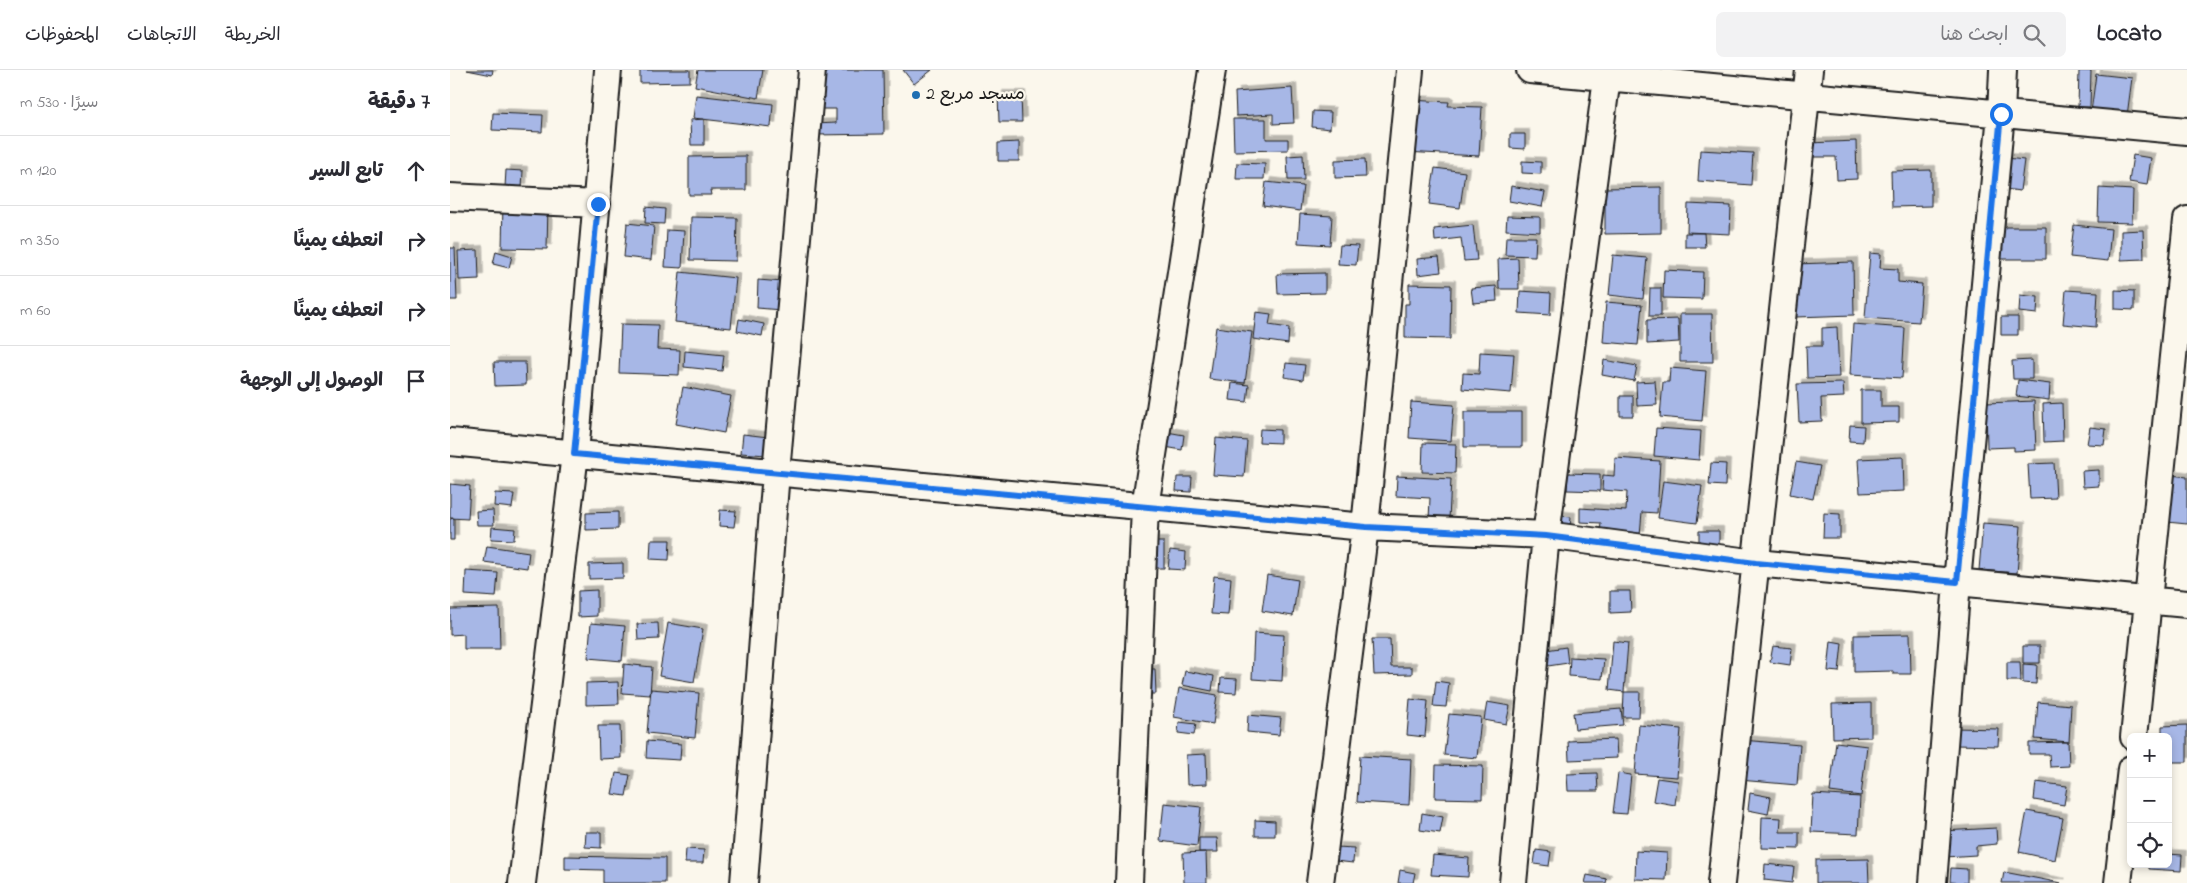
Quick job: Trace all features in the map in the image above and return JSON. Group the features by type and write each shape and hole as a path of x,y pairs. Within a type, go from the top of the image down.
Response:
{"street":[{"path":"522,883 574,454 598,204 608,70"},
{"path":"744,883 776,472 812,70"},
{"path":"1129,883 1145,507 1212,70"},
{"path":"1320,883 1366,527 1410,70"},
{"path":"1530,70 1608,74 1806,96 2187,131"},
{"path":"1721,883 1809,70"},
{"path":"1933,883 1957,582 2001,114 2003,70"},
{"path":"1513,883 1546,536 1608,74"},
{"path":"450,197 598,204"},
{"path":"2134,733 2187,220"},
{"path":"450,442 1366,527 1546,536 1756,563 2187,604"},
{"path":"2118,883 2130,778"}],"building":[{"path":"467,70 493,70 492,75"},
{"path":"640,70 690,70 690,82 640,83"},
{"path":"698,70 763,70 758,98 695,86"},
{"path":"819,70 883,70 884,134 814,135 814,124 836,123 836,109 818,109"},
{"path":"903,70 932,70 914,84"},
{"path":"2079,71 2091,71 2090,107 2078,107"},
{"path":"2096,74 2132,78 2127,116 2091,112"},
{"path":"1292,88 1294,123 1273,124 1273,114 1236,116 1235,92"},
{"path":"696,95 773,104 771,127 693,118"},
{"path":"998,95 1021,95 1022,122 999,122"},
{"path":"1408,100 1449,102 1448,106 1482,107 1479,156 1405,152"},
{"path":"1313,111 1331,112 1330,129 1312,127"},
{"path":"493,113 543,115 542,132 492,130"},
{"path":"704,119 704,145 691,145 690,120"},
{"path":"1233,119 1266,119 1266,139 1288,139 1288,150 1234,151"},
{"path":"1510,134 1525,134 1525,149 1510,148"},
{"path":"1856,141 1857,179 1837,180 1836,157 1808,157 1808,143"},
{"path":"1019,142 1019,161 998,161 998,143"},
{"path":"1700,150 1753,153 1751,185 1698,181"},
{"path":"1303,155 1304,180 1288,180 1287,156"},
{"path":"2133,155 2151,158 2147,185 2129,182"},
{"path":"746,156 746,190 710,190 711,195 689,195 689,157"},
{"path":"1990,156 2024,160 2020,191 2005,189"},
{"path":"1365,159 1366,177 1335,178 1335,160"},
{"path":"1522,161 1541,162 1541,174 1522,173"},
{"path":"1237,163 1265,164 1264,179 1236,179"},
{"path":"1435,168 1465,172 1460,208 1429,204"},
{"path":"506,170 523,171 522,188 505,187"},
{"path":"1931,170 1931,206 1892,207 1891,171"},
{"path":"1266,182 1303,186 1300,211 1263,206"},
{"path":"1511,186 1545,192 1542,207 1509,201"},
{"path":"1661,187 1661,233 1605,234 1605,188"},
{"path":"2099,188 2133,190 2132,223 2098,222"},
{"path":"503,203 548,204 547,249 502,248"},
{"path":"1688,204 1731,206 1730,234 1687,232"},
{"path":"646,207 665,209 664,224 645,223"},
{"path":"1300,214 1332,216 1330,245 1298,243"},
{"path":"1507,216 1540,217 1540,232 1506,230"},
{"path":"691,217 737,218 736,261 690,260"},
{"path":"627,223 654,226 651,260 624,257"},
{"path":"1473,225 1477,260 1464,261 1461,238 1435,241 1434,229"},
{"path":"2074,225 2111,229 2108,261 2070,257"},
{"path":"1995,227 2046,227 2046,259 1995,259"},
{"path":"667,230 684,231 682,268 665,267"},
{"path":"2143,230 2144,259 2121,260 2121,231"},
{"path":"1685,233 1704,233 1705,247 1685,247"},
{"path":"1506,237 1536,237 1535,256 1505,255"},
{"path":"1340,245 1358,246 1356,265 1338,264"},
{"path":"450,248 455,248 457,300 450,300"},
{"path":"478,250 479,279 459,280 458,251"},
{"path":"496,251 512,256 509,268 493,264"},
{"path":"1870,253 1881,254 1880,268 1898,269 1898,282 1922,284 1919,322 1865,318"},
{"path":"1613,255 1647,258 1643,299 1609,295"},
{"path":"1439,257 1441,272 1418,275 1417,259"},
{"path":"1518,258 1519,289 1499,289 1498,259"},
{"path":"1853,262 1854,315 1796,317 1795,264"},
{"path":"1664,270 1703,272 1702,299 1663,298"},
{"path":"680,272 736,278 731,328 675,322"},
{"path":"1325,273 1325,293 1278,294 1277,274"},
{"path":"758,280 783,282 781,310 757,308"},
{"path":"1409,284 1451,285 1450,339 1405,338 1405,304 1409,304"},
{"path":"1496,286 1497,301 1473,303 1471,288"},
{"path":"1650,288 1661,288 1661,316 1649,316"},
{"path":"2066,290 2098,292 2096,327 2063,324"},
{"path":"2115,290 2134,291 2134,310 2115,309"},
{"path":"1520,291 1551,293 1550,315 1519,313"},
{"path":"2020,295 2038,297 2037,314 2019,312"},
{"path":"1606,302 1642,305 1638,345 1603,342"},
{"path":"1256,312 1271,314 1269,325 1289,328 1288,344 1253,339"},
{"path":"1680,314 1712,314 1713,362 1680,362"},
{"path":"2001,317 2018,317 2018,335 2001,335"},
{"path":"739,319 764,324 762,336 737,331"},
{"path":"1678,319 1679,342 1647,344 1647,320"},
{"path":"621,324 658,325 657,349 680,350 679,375 619,373"},
{"path":"1853,324 1905,328 1902,378 1850,375"},
{"path":"1216,327 1252,332 1245,383 1209,379"},
{"path":"1837,327 1839,377 1807,378 1806,346 1822,346 1822,328"},
{"path":"685,351 724,355 722,371 684,367"},
{"path":"1480,352 1514,354 1511,393 1462,389 1463,373 1479,374"},
{"path":"1604,360 1637,366 1634,381 1602,375"},
{"path":"2032,360 2032,379 2013,379 2012,361"},
{"path":"494,362 525,362 526,385 495,386"},
{"path":"1286,363 1305,365 1303,380 1284,377"},
{"path":"1670,368 1706,371 1702,421 1660,417 1663,382 1669,382"},
{"path":"2018,380 2050,384 2049,400 2016,396"},
{"path":"1655,381 1657,405 1637,406 1636,382"},
{"path":"1232,383 1249,385 1247,402 1230,400"},
{"path":"1843,383 1844,397 1821,398 1822,421 1799,422 1797,384"},
{"path":"683,387 731,396 724,433 676,424"},
{"path":"1861,390 1881,390 1881,407 1899,407 1899,422 1861,423"},
{"path":"1620,396 1633,396 1633,416 1620,416"},
{"path":"2034,401 2036,450 2014,451 2014,447 1987,448 1986,403"},
{"path":"1411,402 1454,405 1451,441 1409,438"},
{"path":"2062,403 2063,441 2044,442 2043,404"},
{"path":"1464,412 1522,412 1522,447 1464,447"},
{"path":"1850,425 1864,426 1863,442 1849,441"},
{"path":"2090,427 2106,429 2104,445 2087,444"},
{"path":"1656,428 1701,431 1699,460 1654,456"},
{"path":"1260,429 1280,430 1280,443 1259,442"},
{"path":"1167,432 1184,435 1182,450 1165,447"},
{"path":"743,434 768,437 766,455 741,453"},
{"path":"1216,438 1247,441 1244,477 1213,475"},
{"path":"1423,443 1456,444 1455,473 1422,472"},
{"path":"1903,457 1904,491 1860,493 1858,459"},
{"path":"1615,458 1660,461 1657,513 1642,512 1640,535 1600,532 1601,523 1580,522 1580,508 1626,511 1627,492 1602,490 1603,475 1614,476"},
{"path":"1796,462 1820,466 1813,499 1790,494"},
{"path":"1711,463 1726,464 1725,486 1709,485"},
{"path":"2054,463 2056,498 2030,499 2028,464"},
{"path":"2099,470 2099,486 2083,487 2082,471"},
{"path":"1568,473 1600,474 1600,491 1567,490"},
{"path":"2171,475 2187,477 2187,524 2167,522"},
{"path":"1397,476 1451,479 1449,520 1429,520 1430,498 1396,496"},
{"path":"1177,477 1192,477 1191,492 1176,491"},
{"path":"1663,481 1702,486 1697,523 1658,518"},
{"path":"450,484 470,486 468,519 450,518"},
{"path":"495,493 514,494 512,508 494,506"},
{"path":"493,510 494,525 477,525 476,511"},
{"path":"720,510 736,511 734,527 719,526"},
{"path":"618,512 618,529 586,530 586,513"},
{"path":"1824,513 1840,514 1840,538 1823,538"},
{"path":"1552,515 1571,517 1570,530 1551,528"},
{"path":"454,518 454,540 450,540 450,519"},
{"path":"1983,523 2021,526 2017,573 1979,570"},
{"path":"492,527 515,529 514,540 491,539"},
{"path":"1699,531 1719,531 1719,544 1699,544"},
{"path":"651,540 670,540 669,560 650,559"},
{"path":"1144,542 1164,542 1164,568 1144,568"},
{"path":"487,546 529,552 527,568 484,562"},
{"path":"1170,550 1186,552 1185,570 1168,569"},
{"path":"623,563 623,578 589,579 589,564"},
{"path":"466,571 498,573 496,597 465,595"},
{"path":"1267,575 1298,580 1293,616 1262,611"},
{"path":"1214,576 1231,578 1228,615 1211,614"},
{"path":"597,590 597,616 578,617 578,591"},
{"path":"1610,591 1630,591 1631,612 1610,613"},
{"path":"499,608 500,649 464,649 464,634 450,635 450,609"},
{"path":"591,623 625,626 622,661 588,658"},
{"path":"658,623 659,639 638,640 637,624"},
{"path":"668,623 703,629 694,682 659,676"},
{"path":"1254,633 1284,635 1282,681 1252,679"},
{"path":"1910,634 1911,674 1893,674 1893,671 1854,672 1854,635"},
{"path":"1372,639 1390,639 1391,667 1412,667 1412,674 1374,675"},
{"path":"1613,641 1628,643 1624,692 1609,690"},
{"path":"1831,641 1842,643 1839,672 1828,671"},
{"path":"1773,646 1792,648 1790,665 1770,662"},
{"path":"2023,646 2040,646 2040,663 2023,663"},
{"path":"1566,647 1568,663 1548,666 1546,650"},
{"path":"1570,657 1604,659 1602,679 1569,676"},
{"path":"2007,662 2020,662 2021,681 2007,681"},
{"path":"624,664 652,667 650,695 622,693"},
{"path":"2023,664 2037,665 2036,684 2023,683"},
{"path":"1139,669 1155,669 1156,694 1140,694"},
{"path":"1185,671 1214,676 1212,691 1182,685"},
{"path":"1221,678 1237,679 1236,693 1220,692"},
{"path":"1436,681 1449,683 1446,707 1433,706"},
{"path":"618,682 619,704 586,705 586,683"},
{"path":"1179,688 1217,695 1213,724 1174,717"},
{"path":"651,689 699,693 695,738 647,733"},
{"path":"1624,692 1640,692 1639,717 1623,717"},
{"path":"1410,699 1428,701 1425,737 1407,735"},
{"path":"1487,702 1510,706 1506,724 1484,720"},
{"path":"2038,702 2071,705 2069,742 2035,739"},
{"path":"1871,703 1871,737 1833,738 1832,704"},
{"path":"1621,709 1623,725 1575,729 1573,713"},
{"path":"1449,714 1481,717 1477,758 1444,755"},
{"path":"1248,715 1281,718 1279,735 1247,732"},
{"path":"1179,722 1196,724 1194,735 1178,733"},
{"path":"1639,725 1681,729 1677,777 1635,774"},
{"path":"2187,725 2187,762 2172,762 2172,733 2162,733 2162,726"},
{"path":"598,726 620,726 621,758 599,759"},
{"path":"1956,728 1999,729 1998,746 1955,745"},
{"path":"1616,739 1617,758 1569,760 1568,741"},
{"path":"1742,740 1800,745 1797,785 1739,780"},
{"path":"647,741 681,744 680,760 646,758"},
{"path":"1836,742 1867,746 1861,796 1830,792"},
{"path":"2068,742 2069,766 2050,767 2049,754 2029,754 2029,743"},
{"path":"1206,754 1207,784 1187,785 1186,755"},
{"path":"1360,756 1411,759 1409,805 1357,802"},
{"path":"1436,765 1483,766 1482,799 1435,798"},
{"path":"616,773 630,775 626,796 612,794"},
{"path":"1597,773 1598,791 1568,791 1567,774"},
{"path":"1618,773 1631,775 1627,814 1613,813"},
{"path":"1657,778 1678,781 1675,805 1653,801"},
{"path":"2036,782 2067,786 2064,805 2034,800"},
{"path":"1750,793 1771,797 1768,814 1748,810"},
{"path":"1813,794 1860,797 1858,834 1811,832"},
{"path":"1164,803 1201,807 1197,846 1160,841"},
{"path":"2027,811 2063,818 2055,860 2019,852"},
{"path":"1422,813 1443,817 1440,833 1420,830"},
{"path":"1762,817 1781,818 1780,832 1799,832 1799,849 1761,848"},
{"path":"1255,820 1275,821 1275,836 1255,836"},
{"path":"1996,828 1997,844 1976,846 1976,855 1945,857 1943,831"},
{"path":"586,832 601,832 601,848 585,847"},
{"path":"1199,838 1217,838 1218,852 1199,852"},
{"path":"1337,847 1354,848 1353,863 1335,861"},
{"path":"686,849 704,850 703,863 685,863"},
{"path":"1536,850 1551,852 1549,866 1534,864"},
{"path":"1636,851 1667,853 1666,880 1635,879"},
{"path":"1206,852 1207,883 1184,883 1183,853"},
{"path":"2172,854 2182,855 2181,871 2149,869 2172,868"},
{"path":"1433,855 1469,858 1468,877 1431,875"},
{"path":"565,856 665,858 665,883 603,883 603,870 565,869"},
{"path":"1868,859 1869,883 1816,883 1816,860"},
{"path":"1765,864 1794,867 1792,883 1764,880"},
{"path":"1951,868 1967,869 1967,883 1950,882"},
{"path":"1400,870 1415,873 1413,883 1398,883"},
{"path":"2004,872 2061,883 2002,883"},
{"path":"1587,875 1607,879 1606,883 1585,883"}],"place":[{"name":"مسجد مربع 2","path":"916,95"}],"route":[{"path":"598,204 574,454 1366,527 1546,536 1756,563 1957,582 2001,114"}]}
